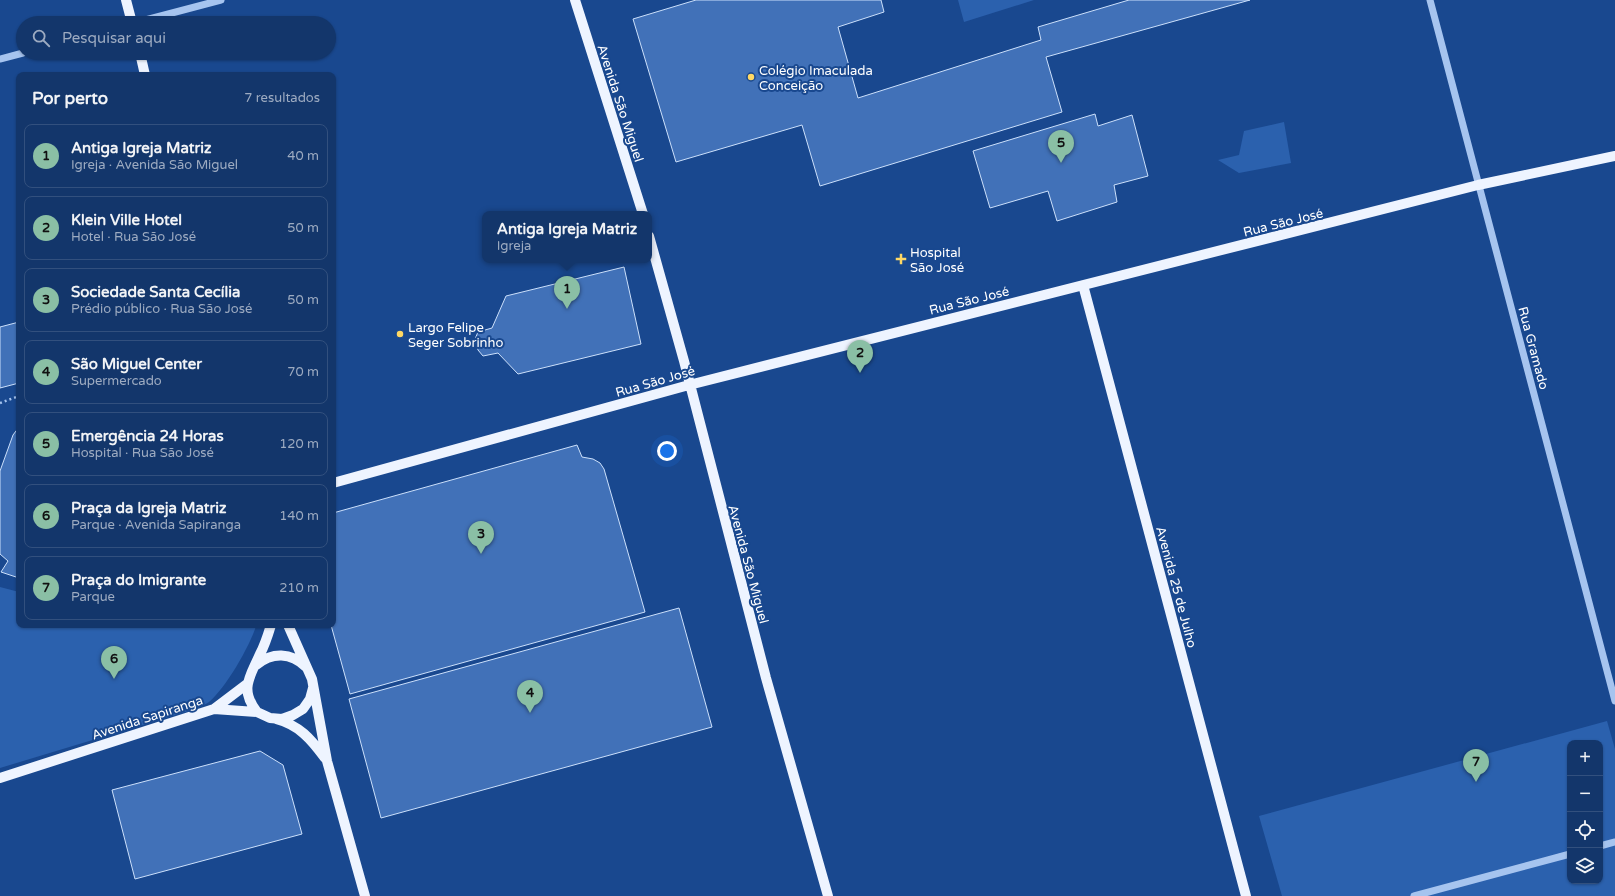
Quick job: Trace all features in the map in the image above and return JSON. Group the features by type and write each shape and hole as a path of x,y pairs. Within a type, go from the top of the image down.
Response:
{"main road":[{"path":"126,0 131,16"},
{"name":"Avenida São Miguel","path":"575,0 642,211"},
{"path":"142,60 144,72"},
{"name":"Rua São José","path":"336,482 689,385 1478,185 1615,156"},
{"name":"Avenida São Miguel","path":"652,247 684,361 764,670 828,896"},
{"name":"Avenida 25 de Julho","path":"1083,285 1246,896"},
{"path":"257,712 247,694 247,684 267,640 270,628"},
{"path":"289,628 308,670 313,688 327,761 365,896"},
{"path":"254,666 264,658 276,655 288,656 300,661 308,670"},
{"path":"214,709 247,684"},
{"path":"270,718 282,718 293,715 303,709 310,699 313,688"},
{"name":"Avenida Sapiranga","path":"0,778 214,709 257,712 270,718 287,722 309,737 327,761"}],"street":[{"path":"160,16 221,0"},
{"name":"Rua Gramado","path":"1430,0 1615,701"},
{"path":"0,59 16,55"},
{"path":"1603,845 1615,842"},
{"path":"1414,896 1567,855"}],"path":[{"path":"0,403 16,397"}],"shaded area":[{"path":"958,0 1034,0 964,22"},
{"path":"1284,122 1291,163 1239,173 1218,160 1239,155 1244,131"},
{"path":"0,587 16,591 16,628 255,628 229,678 215,696 206,704 195,709 0,768"},
{"path":"1607,721 1615,749 1615,896 1282,896 1259,816"}],"building":[{"name":"Colégio Imaculada Conceição","path":"696,0 881,0 884,12 838,27 858,98 1041,40 1038,27 1129,0 1250,0 1046,57 1062,112 820,186 802,125 676,162 633,19"},
{"path":"1095,114 1098,126 1132,115 1148,176 1114,185 1117,202 1057,221 1048,191 990,208 973,151"},
{"path":"624,267 641,344 518,374 498,353 483,356 478,350 475,339 478,332 492,328 506,296"},
{"path":"16,323 16,384 0,388 0,327"},
{"path":"16,431 16,577 1,572 8,561 0,554 0,471 13,435"},
{"path":"577,445 582,457 593,459 600,463 604,469 645,612 350,694 332,628 336,628 336,512"},
{"path":"679,608 712,727 381,818 349,699"},
{"path":"260,751 283,765 302,834 135,879 112,790"}],"place":[{"name":"Colégio Imaculada Conceição","path":"751,77"},
{"name":"Emergência 24 Horas","path":"1061,163"},
{"name":"Hospital São José","path":"901,259"},
{"name":"Antiga Igreja Matriz","path":"567,309"},
{"name":"Largo Felipe Seger Sobrinho","path":"400,334"},
{"name":"Klein Ville Hotel","path":"860,373"},
{"name":"Sociedade Santa Cecília","path":"481,554"},
{"name":"Praça da Igreja Matriz","path":"114,679"},
{"name":"São Miguel Center","path":"530,713"},
{"name":"Praça do Imigrante","path":"1476,782"}]}
